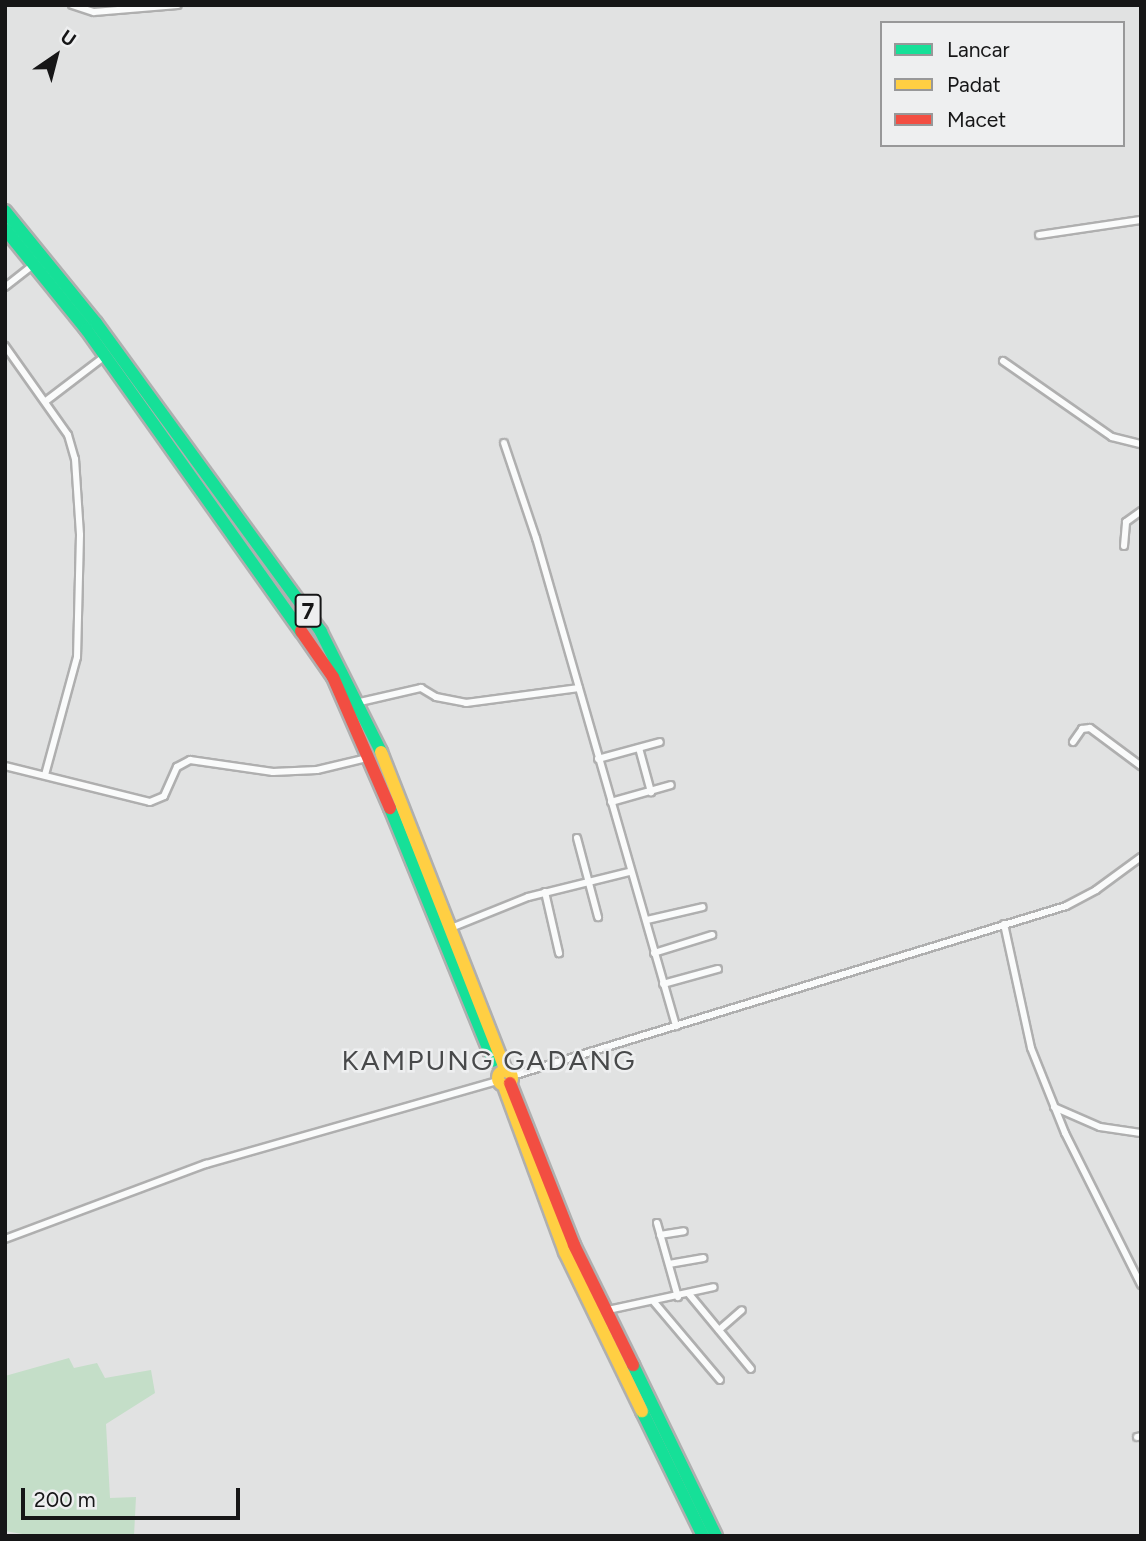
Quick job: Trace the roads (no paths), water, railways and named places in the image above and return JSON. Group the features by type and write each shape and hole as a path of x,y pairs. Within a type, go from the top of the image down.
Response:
{"highway":[{"name":"7","path":"7,215 54,267 218,485 304,606 353,704 451,928 505,1078"},
{"name":"7","path":"5,229 106,356 206,492 353,704 367,758 505,1078"},
{"path":"206,492 218,485"},
{"path":"505,1078 552,1221 587,1284 703,1536"},
{"path":"587,1284 608,1310 716,1536"}],"street":[{"path":"72,5 94,12 178,5"},
{"path":"1039,235 1141,220"},
{"path":"5,287 34,264"},
{"path":"5,346 46,401 73,447 80,535 76,670 45,775"},
{"path":"46,401 106,356"},
{"path":"1003,361 1112,437 1141,444"},
{"path":"504,443 579,688 629,872 647,920 676,1027"},
{"path":"1124,546 1126,522 1141,511"},
{"path":"353,704 421,688 436,697 466,703 579,688"},
{"path":"1073,742 1083,729 1090,729 1141,766"},
{"path":"598,759 660,742"},
{"path":"639,748 651,792"},
{"path":"5,766 150,802 164,796 177,767 190,760 273,772 317,770 367,758"},
{"path":"611,802 671,785"},
{"path":"577,838 598,917"},
{"path":"5,1239 206,1164 676,1027 1074,902 1141,857"},
{"path":"451,928 545,892 629,872"},
{"path":"545,892 559,953"},
{"path":"647,920 702,907"},
{"path":"1004,924 1025,1031 1054,1107 1141,1285"},
{"path":"654,953 712,935"},
{"path":"663,984 718,969"},
{"path":"1054,1107 1100,1127 1141,1133"},
{"path":"657,1223 678,1297"},
{"path":"660,1235 684,1231"},
{"path":"669,1264 703,1258"},
{"path":"608,1310 678,1297 714,1287"},
{"path":"689,1294 751,1369"},
{"path":"654,1302 720,1380"},
{"path":"719,1330 742,1310"}],"district":[{"name":"KAMPUNG GADANG","path":"489,1060"}]}
